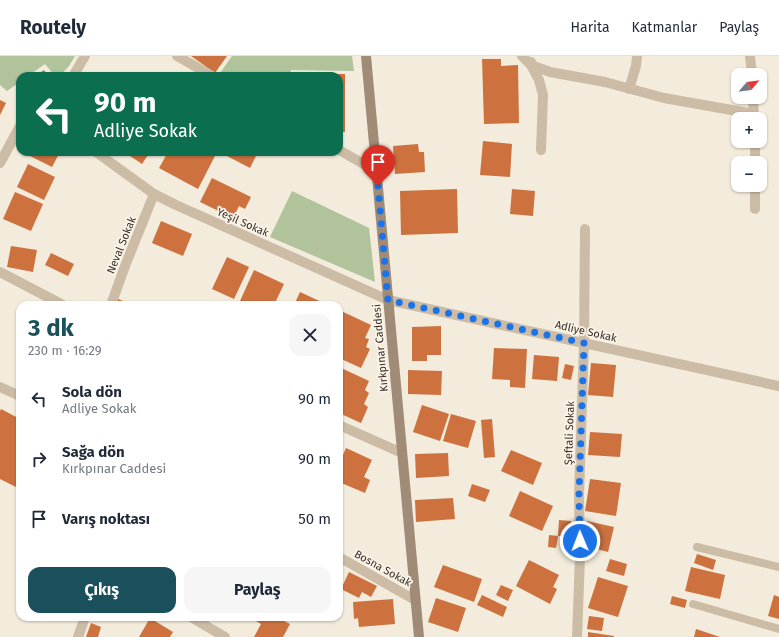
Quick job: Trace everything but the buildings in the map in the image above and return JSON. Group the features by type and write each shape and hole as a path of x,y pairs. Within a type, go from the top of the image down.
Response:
{"street":[{"path":"75,72 85,56"},
{"path":"177,56 205,72"},
{"name":"Kırkpınar Caddesi","path":"366,56 418,637"},
{"path":"522,56 550,72 604,82 664,98 731,112"},
{"path":"629,89 636,66 637,56"},
{"path":"750,56 751,68"},
{"path":"531,60 543,95 541,150"},
{"path":"0,163 16,133"},
{"path":"343,152 376,171"},
{"name":"Yeşil Sokak","path":"102,156 154,194 388,300"},
{"path":"755,192 755,210"},
{"name":"Neval Sokak","path":"112,301 154,194"},
{"name":"Şeftali Sokak","path":"577,637 580,557 579,495 584,343 585,229"},
{"path":"0,272 55,301"},
{"name":"Adliye Sokak","path":"388,300 779,386"},
{"path":"0,387 16,394"},
{"path":"343,427 402,453"},
{"name":"Bosna Sokak","path":"343,559 415,600"},
{"path":"78,637 84,621"},
{"path":"197,621 225,637"}],"lane":[{"path":"697,548 779,567"},
{"path":"693,604 779,629"}],"green space":[{"path":"0,56 75,56 64,72 52,72 45,64 34,72 16,72 16,85 7,91 0,85"},
{"path":"232,56 352,56 354,71 291,70 291,72 221,72"},
{"path":"292,191 369,228 375,282 270,237"}],"route":[{"path":"378,186 388,300 584,343 579,495 580,541"}]}
